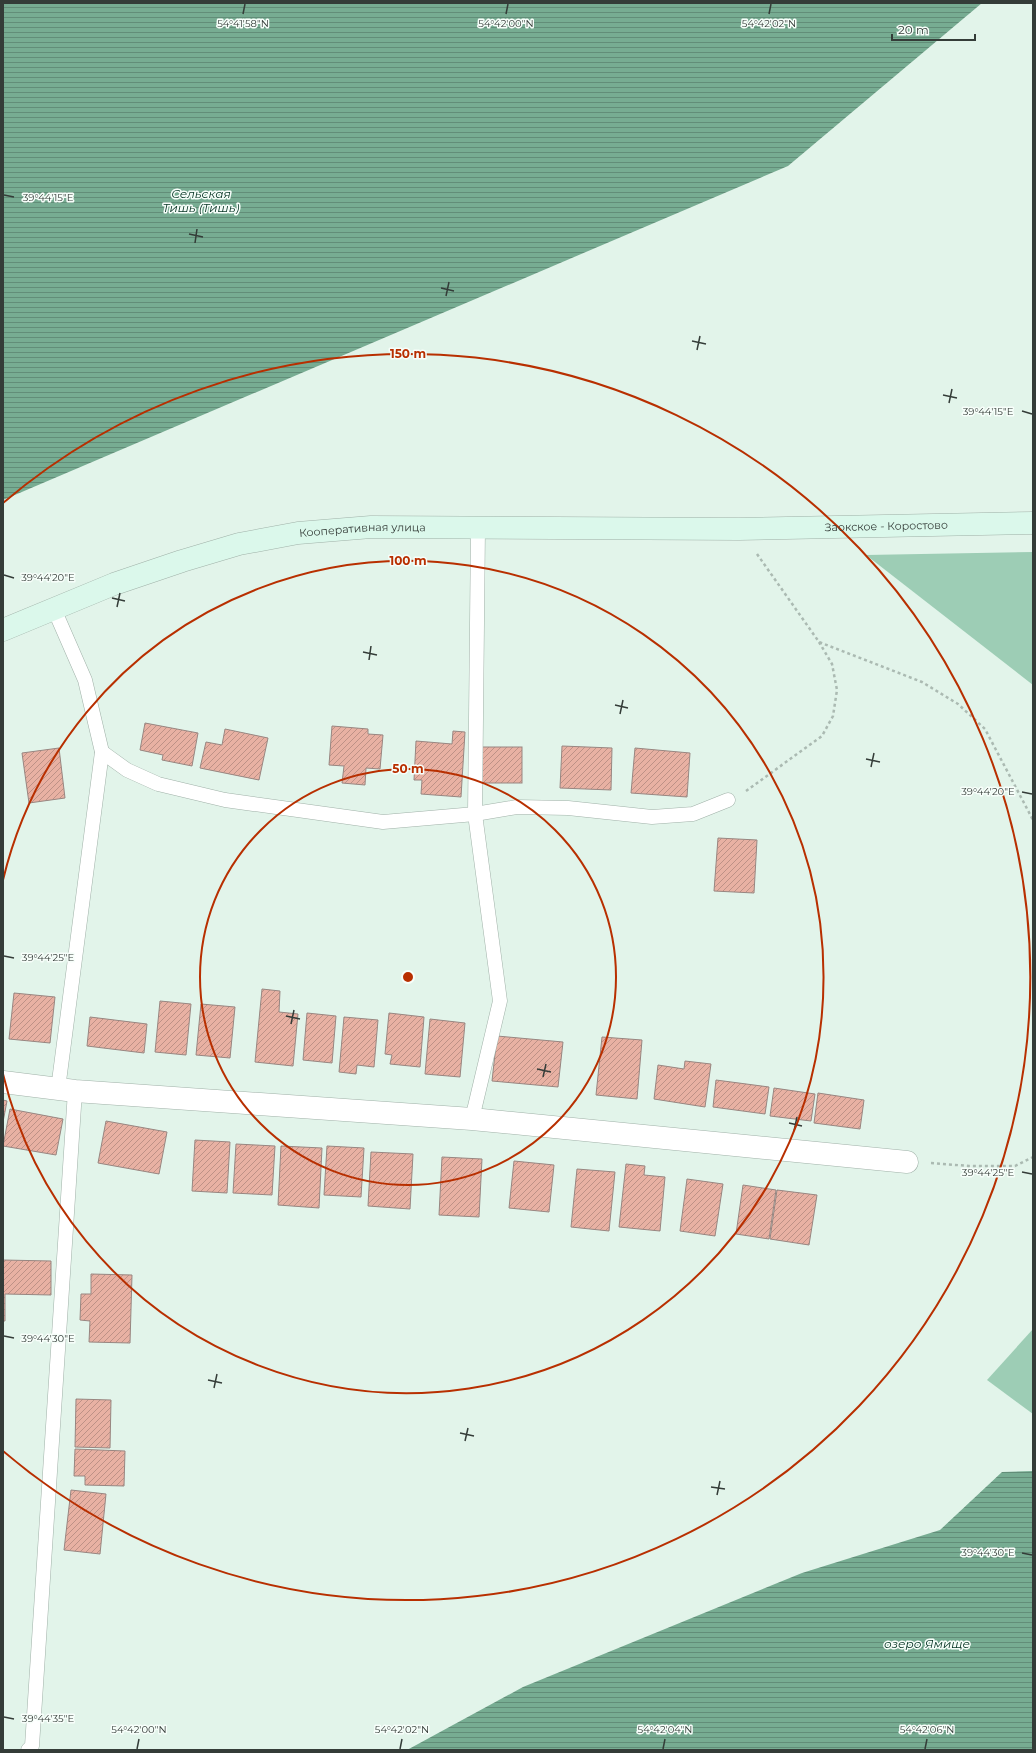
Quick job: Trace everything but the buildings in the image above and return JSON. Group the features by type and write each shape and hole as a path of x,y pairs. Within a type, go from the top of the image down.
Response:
{"street":[{"name":"Заокское - Коростово","path":"739,529 1033,524"},
{"name":"Кооперативная улица","path":"3,630 114,584 239,544 298,533 371,527 739,529"},
{"path":"3,1082 67,1090 472,1119 907,1162"}],"lane":[{"path":"472,1119 500,1001 475,814 478,528"},
{"path":"28,1750 32,1746 67,1090 102,752 85,680 54,609"},
{"path":"102,752 127,770 158,784 225,800 383,822 475,814 517,807 568,808 652,818 693,814 728,800"}],"path":[{"path":"728,800 750,789 822,736 833,716 837,690 832,664 819,642 739,529"},
{"path":"819,642 922,682 958,704 985,729 1033,820"},
{"path":"907,1162 968,1166 1015,1166 1033,1157"}],"shaded area":[{"path":"1033,552 1033,685 866,555"},
{"path":"1033,1329 1033,1414 987,1380"}],"water":[{"name":"Сельская Тишь (Тишь)","path":"3,3 982,3 788,166 3,500"},
{"name":"озеро Ямище","path":"1033,1471 1033,1750 407,1750 523,1687 802,1573 940,1530 1002,1472"}]}
